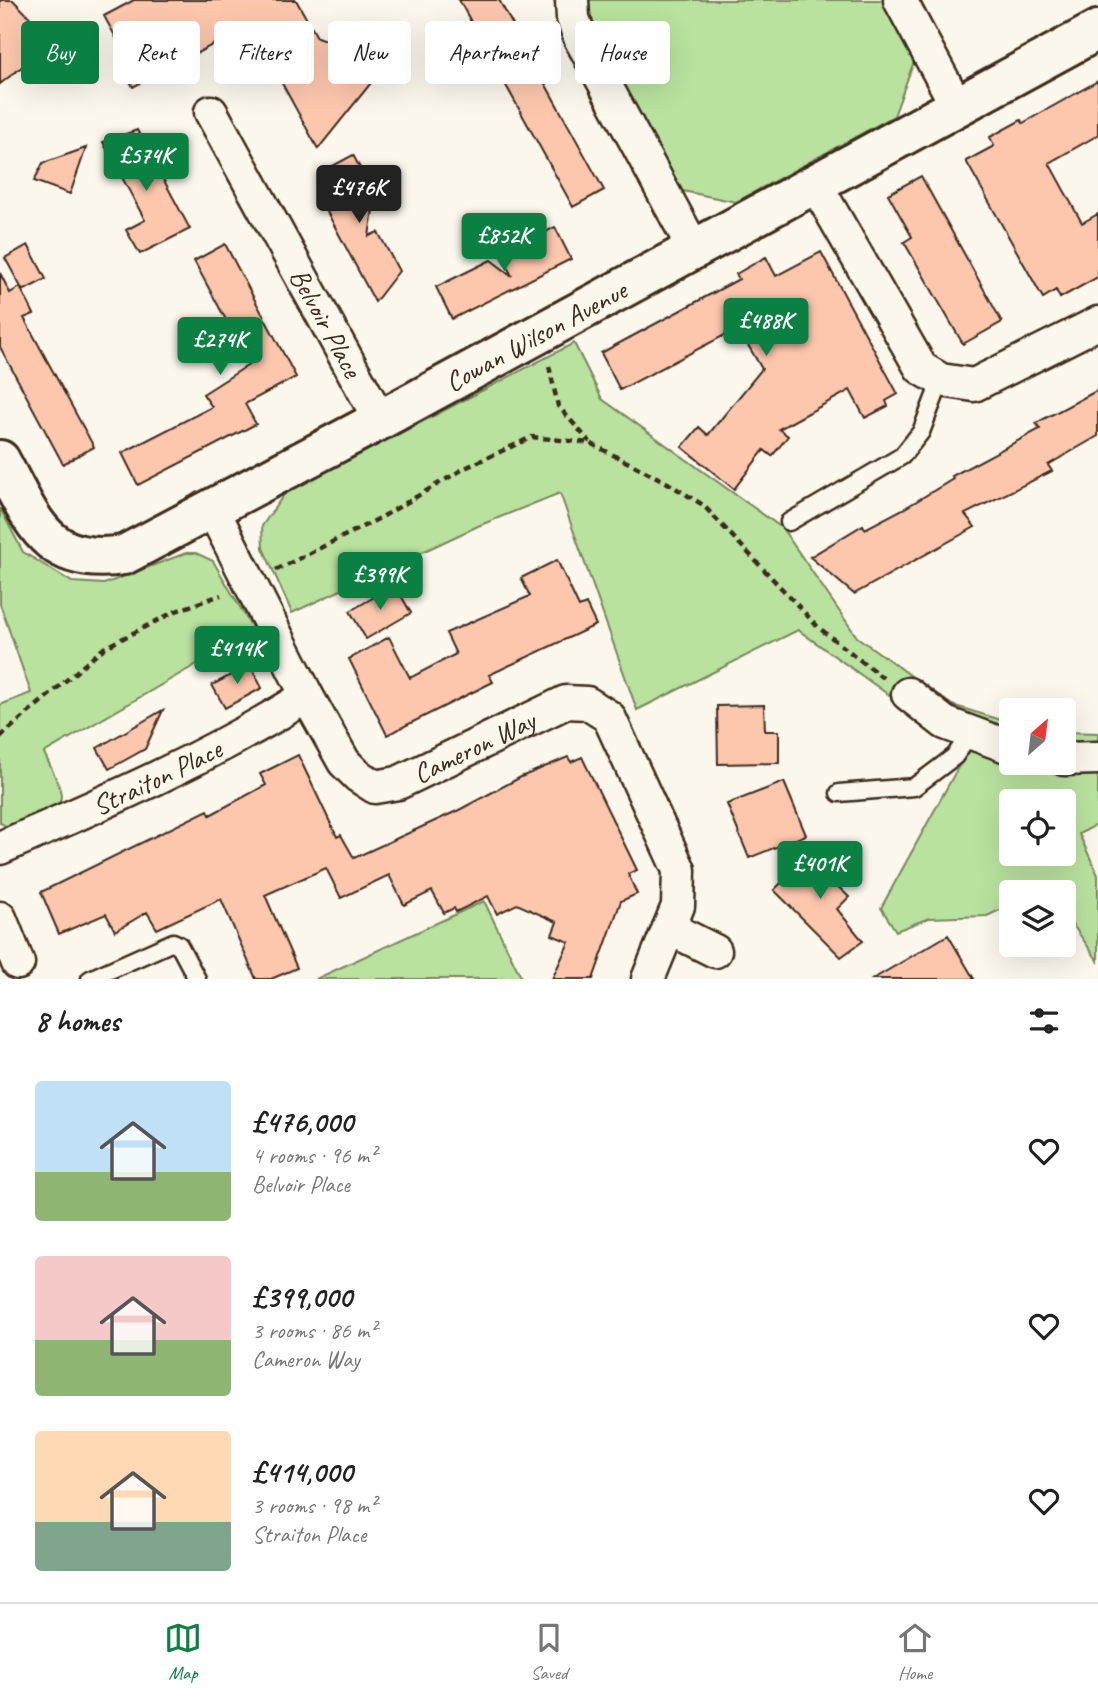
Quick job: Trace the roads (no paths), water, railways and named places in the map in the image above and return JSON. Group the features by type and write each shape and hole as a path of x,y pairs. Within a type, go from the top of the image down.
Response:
{"street":[{"path":"572,0 573,18 581,40 694,249"},
{"path":"900,0 958,108"},
{"name":"Cowan Wilson Avenue","path":"0,460 34,521 57,547 95,559 124,555 211,506 542,333 1098,30"},
{"name":"Belvoir Place","path":"211,112 380,420"},
{"path":"816,185 921,368 941,380 974,385 1098,323"},
{"name":"Cameron Way","path":"211,506 307,696 344,762 358,776 375,787 398,783 566,702 587,703 609,718 679,870 678,906 648,979"},
{"path":"908,694 945,723 999,743"},
{"name":"Straiton Place","path":"0,848 108,801 276,716 307,696"},
{"path":"1076,759 1098,758"},
{"path":"0,918 18,963"},
{"path":"669,928 715,951"}],"lane":[{"path":"789,522 902,456 921,432 941,380"},
{"path":"839,793 914,787 955,756 970,733"},
{"path":"90,979 173,942 179,945 197,979"}]}
